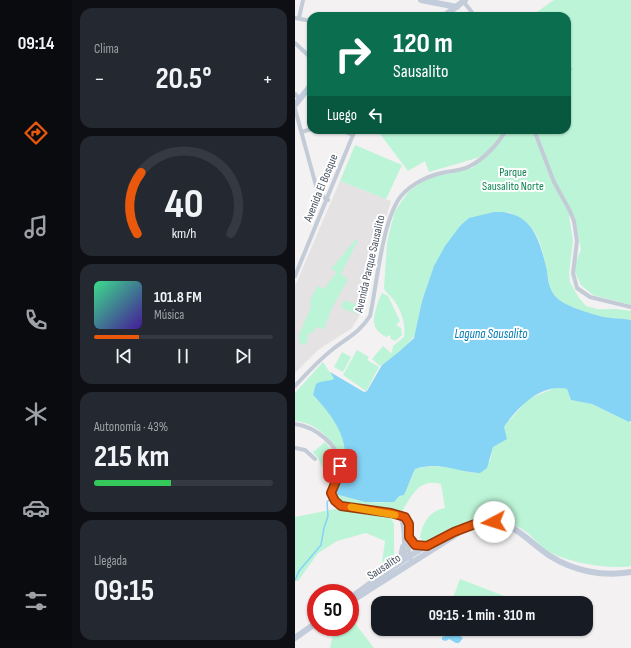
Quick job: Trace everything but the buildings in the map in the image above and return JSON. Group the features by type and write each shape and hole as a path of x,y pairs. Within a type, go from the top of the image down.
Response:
{"main road":[{"path":"426,0 457,7"},
{"path":"450,12 464,1"},
{"path":"295,104 297,96 307,88"},
{"path":"410,559 427,546 464,528 485,522 505,524 526,536 548,555 567,564 599,573 611,574 631,572"},
{"path":"410,559 464,528"},
{"path":"409,537 415,545 427,546"},
{"path":"400,562 403,547"},
{"name":"Sausalito","path":"359,592 400,562 410,559"},
{"name":"Sausalito","path":"359,596 410,559"},
{"path":"295,638 307,629"}],"street":[{"path":"303,0 297,18 307,20"},
{"path":"464,1 472,12"},
{"path":"295,43 307,54"},
{"path":"295,109 318,193 328,200"},
{"path":"302,132 307,130"},
{"name":"Avenida Parque Sausalito","path":"295,386 314,365 332,349 363,327 370,316 387,230 394,206 401,196 409,188 433,175 470,166 492,148 503,134"},
{"path":"536,134 554,182 574,221 577,249 573,273 577,288 589,297 631,307"},
{"name":"Avenida El Bosque","path":"295,276 328,200 353,135"},
{"path":"295,424 309,428 325,438 337,455 339,470 331,494 341,506 391,513 400,516"},
{"path":"295,448 305,450 315,459"},
{"name":"Sausalito","path":"400,516 405,517 407,521 410,559"},
{"name":"Sausalito","path":"400,516 404,524 403,547 410,559"}],"shaded area":[{"path":"340,181 391,201 372,266 365,306 352,328 318,350 295,373 295,286"}],"green space":[{"name":"Parque Sausalito Norte","path":"554,0 631,0 631,305 593,295 581,285 573,268 581,250 575,217 569,216 573,241 569,273 570,282 579,298 586,306 597,309 631,311 631,320 598,316 577,309 559,300 553,294 551,289 543,253 537,236 526,223 508,212 460,226 436,262 422,301 415,335 401,351 380,366 372,359 383,346 391,353 386,359 392,352 393,346 404,337 404,327 400,311 384,288 387,243 395,211 408,192 420,183 433,177 472,168 487,155 429,172 425,161 408,171 380,134 571,134 571,23 575,27 571,23 571,12 537,12"},
{"path":"355,145 402,165 386,199 340,181"},
{"path":"356,239 358,240 341,274 348,279 332,308 324,329 316,327 313,332 307,335 308,338 306,344 303,345 299,342 299,335 311,307 310,300 317,286 324,289 337,272 331,269"},
{"path":"382,293 388,296 400,321 396,325 401,328 402,335 395,341 391,339 390,335 386,337 380,333 374,325 375,312"},
{"path":"344,300 361,306 358,314 341,308"},
{"path":"357,350 369,357 367,360 379,367 366,391 343,375"},
{"path":"342,352 351,357 343,372 334,367"},
{"path":"323,362 334,379 313,395 333,418 344,438 347,458 344,467 337,451 327,436 312,426 295,421 295,393"},
{"path":"557,387 567,389 571,400 592,404 631,423 631,566 600,566 565,559 545,549 525,531 508,522 500,520 484,520 468,524 432,537 424,542 420,537 425,522 435,512 445,508 441,484 433,483 421,486 412,495 401,513 339,502 335,494 361,501 372,502 383,502 393,499 402,493 409,483 415,469 422,467 437,466 474,473 490,461 493,447 506,439 504,427 528,399"},
{"path":"325,442 331,449 336,461 337,474 333,477 327,477 318,458 313,452"},
{"path":"340,508 390,516 394,524 394,562 383,571 393,560 382,563 385,541 366,533 337,541 318,553 298,581 295,581 295,517"},
{"path":"460,579 504,596 454,596"},
{"path":"359,629 374,648 330,648 333,636 359,636"}],"water":[{"name":"Laguna Sausalito","path":"494,212 507,213 517,216 526,222 532,229 541,248 550,288 556,297 565,304 599,316 631,320 631,421 629,422 592,404 571,400 567,389 557,388 548,390 531,398 510,419 504,427 507,439 493,447 487,468 480,473 440,466 415,469 404,495 399,496 394,502 365,502 335,494 345,466 343,441 339,429 332,418 313,395 316,384 334,379 330,372 364,392 367,391 382,365 414,338 422,301 434,266 445,246 460,226 469,218"},
{"path":"460,636 463,638 459,643 456,643 449,639 446,641 442,640 442,637"}],"waterway":[{"path":"295,580 299,571 321,545 328,516 327,502 335,494"}],"slow traffic":[{"path":"351,507 391,513 395,515"}],"route":[{"path":"340,466 336,483 331,492 335,501 341,506 391,513 405,517 409,524 409,537 415,545 427,546 454,532 475,524 494,522"}]}
